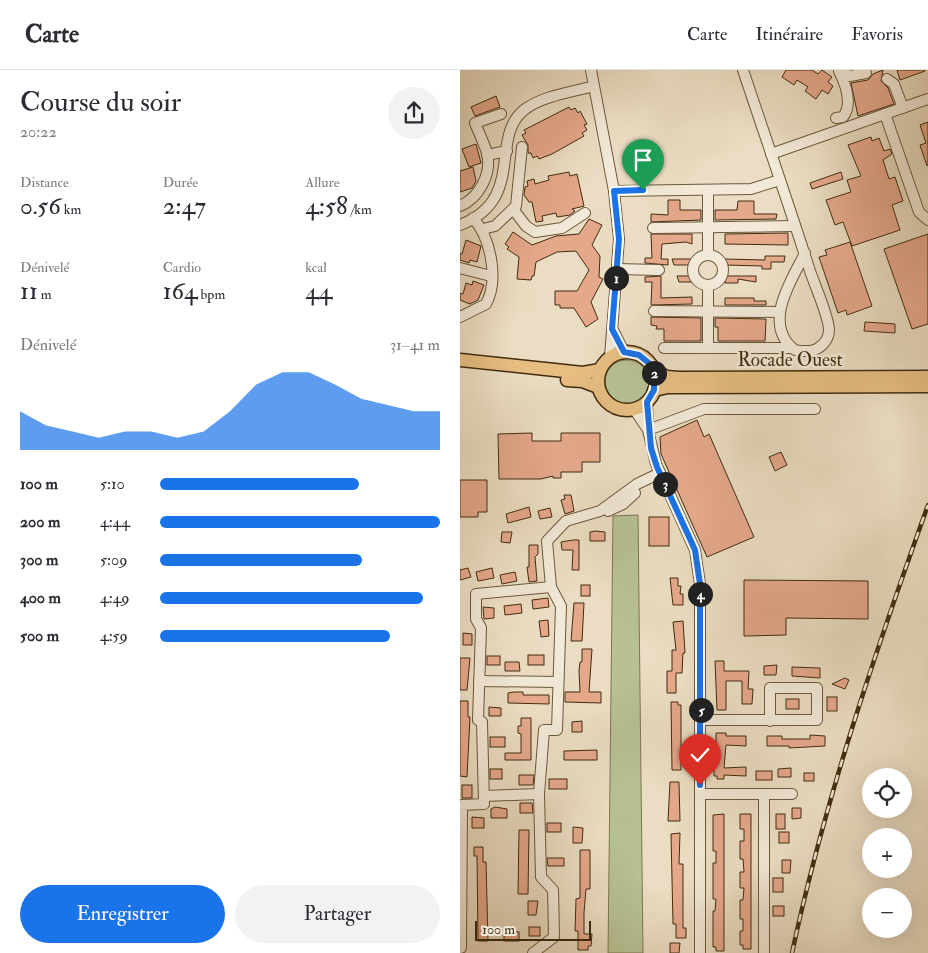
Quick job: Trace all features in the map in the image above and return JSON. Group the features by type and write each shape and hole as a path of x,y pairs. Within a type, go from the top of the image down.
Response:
{"main road":[{"path":"460,369 582,381 598,387 608,403 616,408 634,409 647,402 654,390 654,371 650,364 639,355 624,352 610,357 600,370 598,387"},
{"path":"460,360 583,373 600,370"},
{"name":"Rocade Ouest","path":"654,371 667,377 678,378 928,377"},
{"name":"Rocade Ouest","path":"654,390 668,387 928,386"}],"street":[{"path":"591,70 614,191 619,239 610,357"},
{"path":"664,348 792,348 797,351 814,350 824,343 829,330 743,70"},
{"path":"839,70 850,76 866,73"},
{"path":"836,118 843,116 847,112 848,105 844,81 839,70"},
{"path":"887,80 894,84 903,108"},
{"path":"460,225 473,218 490,202 500,187 505,172 511,126 528,107 594,86"},
{"path":"771,154 928,99"},
{"path":"460,206 469,202 479,192 487,174 487,155 475,123 501,114"},
{"path":"885,114 919,212 928,220"},
{"path":"482,229 495,226 516,206 522,147"},
{"path":"487,155 507,151"},
{"path":"614,191 751,189 780,180"},
{"path":"708,190 708,255"},
{"path":"514,209 526,226 535,232 562,228 585,213"},
{"path":"460,317 486,304 492,289 489,253 482,229 473,218"},
{"path":"653,228 796,226"},
{"path":"792,348 782,329 778,312 805,253"},
{"path":"708,255 717,258 722,270 720,279 708,285 700,282 693,272 697,260 708,255"},
{"path":"460,268 491,276"},
{"path":"617,269 659,270"},
{"path":"708,285 708,348"},
{"path":"654,311 778,312"},
{"path":"612,329 624,352"},
{"path":"647,402 648,430 661,476 695,550 700,584 700,953"},
{"path":"634,409 648,430"},
{"path":"648,430 704,409 814,409"},
{"path":"533,953 554,937 553,890 541,877 540,794 544,730 557,730 561,606 551,586 547,541 566,521 600,511 637,484 661,476"},
{"path":"461,948 460,876 462,805 484,804 482,722 478,720 480,628 476,619 476,594 551,586"},
{"path":"479,681 558,682"},
{"path":"701,720 770,720 817,720 817,688 770,688 770,720"},
{"path":"484,796 540,794"},
{"path":"700,794 792,794"},
{"path":"764,794 764,953"}],"green space":[{"path":"623,360 631,360 643,366 649,382 643,398 631,404 623,404 611,398 605,386 605,378 611,366"},
{"path":"638,515 643,953 608,953 613,516"}],"building":[{"path":"786,70 812,70 818,74 822,70 832,77 828,82 833,86 828,94 822,90 816,99 805,91 808,87 797,80 794,85 782,77"},
{"path":"883,70 881,81 888,88 894,104 858,116 851,83 868,80 873,74"},
{"path":"897,70 925,70 925,71 900,80"},
{"path":"496,96 500,107 475,116 471,107"},
{"path":"569,107 571,110 575,108 578,113 580,111 587,124 584,125 587,130 582,133 584,136 552,154 539,159 537,156 533,158 531,153 528,153 528,145 522,135 526,133 524,130"},
{"path":"928,122 927,166 920,145 926,143 920,125"},
{"path":"871,137 872,141 879,138 884,151 890,149 892,154 883,160 889,179 895,177 903,201 892,205 900,230 852,246 843,222 835,225 826,200 851,192 847,180 861,176 848,145"},
{"path":"476,144 481,163 469,167 462,149"},
{"path":"473,167 476,181 472,188 460,192 460,171"},
{"path":"569,172 570,176 577,174 584,206 572,209 575,211 570,215 557,217 556,213 542,216 543,221 536,222 532,202 529,202 524,195 525,187 528,186 527,181 534,179 535,184 549,180 548,176"},
{"path":"841,172 843,179 812,189 810,183"},
{"path":"668,200 680,200 680,210 701,210 701,220 651,222 651,214 668,215"},
{"path":"738,201 754,201 754,214 777,214 776,219 715,220 715,210 737,210"},
{"path":"589,219 602,225 592,245 600,256 599,277 603,279 591,302 598,319 586,327 574,308 560,308 560,305 555,305 555,291 577,291 589,270 576,251 557,252 536,262 534,276 532,276 531,280 517,279 519,257 507,249 509,247 505,244 513,232 532,245 556,236 579,234"},
{"path":"788,233 788,245 725,244 725,234"},
{"path":"651,234 692,234 692,244 686,242 662,244 661,259 668,259 668,265 645,263 645,258 652,258"},
{"path":"928,234 928,324 912,329 884,249"},
{"path":"466,240 481,246 477,262 470,260 469,263 460,260 460,253 462,254"},
{"path":"850,242 872,306 847,315 846,310 838,313 819,257 827,255 825,250"},
{"path":"765,256 785,256 784,262 771,262 771,269 762,269 762,266 725,265 725,259 765,260"},
{"path":"672,259 692,259 692,265 674,265"},
{"path":"661,276 661,298 692,297 692,304 651,305 652,282 645,282 645,277"},
{"path":"677,276 692,276 692,282 679,282"},
{"path":"725,276 756,276 756,282 738,279 738,283 725,283"},
{"path":"473,281 484,285 478,300 470,304 460,300 460,293 463,294 466,283 472,285"},
{"path":"725,298 754,298 754,301 766,301 766,305 725,305"},
{"path":"651,317 701,318 701,341 664,341 664,329 656,329 657,326 651,325"},
{"path":"715,318 766,319 765,341 718,341 718,327 715,327"},
{"path":"865,322 895,324 895,333 864,331"},
{"path":"697,420 704,437 709,434 754,537 707,557 661,454 660,437"},
{"path":"532,433 532,441 561,441 561,433 600,433 600,462 582,462 582,472 561,472 561,478 553,478 553,476 541,479 499,479 498,434"},
{"path":"781,452 787,465 775,471 769,457"},
{"path":"460,480 487,480 487,512 478,512 478,517 460,517"},
{"path":"564,495 571,495 574,511 565,514 561,500 565,499"},
{"path":"529,507 531,517 508,523 506,514"},
{"path":"550,508 552,517 540,519 538,511"},
{"path":"649,517 669,517 669,546 649,546"},
{"path":"502,532 512,532 510,543 501,542"},
{"path":"590,532 605,532 605,541 590,541"},
{"path":"579,540 579,570 572,570 573,550 562,550 561,542"},
{"path":"529,545 538,545 538,554 535,557 537,581 529,582 527,567 529,567"},
{"path":"468,568 471,577 460,580 460,570"},
{"path":"492,568 494,578 478,581 476,572"},
{"path":"515,572 517,581 502,584 500,575"},
{"path":"670,578 678,578 678,586 681,586 680,594 683,594 683,605 673,605"},
{"path":"744,580 868,581 868,619 786,618 786,635 744,636"},
{"path":"581,585 590,585 590,596 581,596"},
{"path":"548,598 549,607 533,609 532,600"},
{"path":"574,603 584,603 582,641 571,641"},
{"path":"521,604 522,613 505,615 504,606"},
{"path":"483,607 494,608 494,618 484,619"},
{"path":"548,620 549,636 541,637 539,621"},
{"path":"683,621 685,653 683,653 682,673 676,673 676,693 667,693 667,671 672,671 672,650 676,650 673,622"},
{"path":"463,633 472,634 472,645 463,645"},
{"path":"582,649 592,649 589,692 601,692 601,703 565,702 565,692 580,692 579,671 580,662 582,662"},
{"path":"528,655 544,655 544,665 528,665"},
{"path":"487,656 500,656 500,665 487,665"},
{"path":"460,658 470,658 467,690 460,690"},
{"path":"715,661 724,661 724,671 749,671 748,689 753,689 752,704 742,704 742,681 726,681 726,710 717,710"},
{"path":"505,662 519,662 520,671 505,671"},
{"path":"777,665 776,675 764,675 764,666"},
{"path":"792,667 820,668 820,678 792,676"},
{"path":"845,678 849,680 845,689 832,684"},
{"path":"523,692 523,695 549,695 549,704 508,703 508,693"},
{"path":"827,697 837,697 837,711 827,711"},
{"path":"786,699 799,699 799,709 786,709"},
{"path":"460,701 468,701 468,717 470,717 467,777 460,776"},
{"path":"671,702 678,702 678,705 681,705 681,770 672,770"},
{"path":"489,707 501,708 501,716 489,716"},
{"path":"521,718 531,718 531,760 505,760 505,753 521,753 521,734 518,733 518,726 521,726"},
{"path":"582,721 582,732 572,732 572,722"},
{"path":"716,733 726,733 726,736 746,736 746,746 726,745 724,768 746,767 746,776 724,775 724,779 717,779 717,776 714,776"},
{"path":"810,735 825,736 825,746 789,748 789,746 767,746 767,736 782,736 782,739 810,739"},
{"path":"490,737 505,737 505,747 490,747"},
{"path":"597,750 597,760 564,760 564,751"},
{"path":"791,768 791,777 778,777 778,769"},
{"path":"490,769 502,769 502,779 490,779"},
{"path":"756,771 772,771 772,780 756,780"},
{"path":"804,773 814,773 814,781 804,781"},
{"path":"519,775 534,775 533,785 519,785"},
{"path":"549,779 567,779 567,789 549,789"},
{"path":"670,782 679,782 680,821 668,821"},
{"path":"462,785 472,785 472,798 462,798"},
{"path":"520,803 532,803 533,813 520,813"},
{"path":"495,807 507,809 507,818 491,818 491,809"},
{"path":"792,808 801,808 801,818 792,819"},
{"path":"724,814 724,951 716,951 716,947 713,947 713,911 715,911 716,899 713,899 713,863 716,863 716,851 713,851 713,815"},
{"path":"740,814 751,814 751,949 743,949 743,945 740,945 740,931 743,931 743,919 740,919 740,900 743,900 744,888 740,888 740,872 744,872 743,859 740,859 740,841 744,841 744,829 740,829"},
{"path":"776,814 785,814 785,829 776,829"},
{"path":"472,817 484,818 484,828 472,828"},
{"path":"547,823 561,823 561,832 547,832"},
{"path":"573,827 583,828 582,843 573,843"},
{"path":"519,830 529,830 528,894 518,894"},
{"path":"779,832 789,832 789,843 779,843"},
{"path":"680,833 679,864 683,864 683,928 686,928 686,938 676,938 676,924 673,924 671,834"},
{"path":"474,847 483,847 483,862 486,862 488,941 478,941 477,856 474,856"},
{"path":"580,850 590,850 590,889 586,889 584,913 584,934 592,934 591,946 588,946 588,950 578,950 578,931 575,931 576,899 580,898"},
{"path":"547,858 564,858 564,866 548,866"},
{"path":"782,860 791,860 790,873 782,873"},
{"path":"773,878 783,878 783,892 773,892"},
{"path":"528,901 538,901 536,915 528,915"},
{"path":"773,906 784,906 784,916 773,916"},
{"path":"529,927 540,927 540,936 529,936"},
{"path":"504,932 519,932 519,941 504,941"},
{"path":"670,943 680,943 679,953 670,953"}],"railway":[{"path":"792,953 820,839 852,727 928,505"}],"route":[{"path":"643,190 614,191 619,239 615,310 612,329 624,352 639,355 650,364 654,371 654,390 647,402 651,448 657,467 695,550 700,584 700,785"}]}
